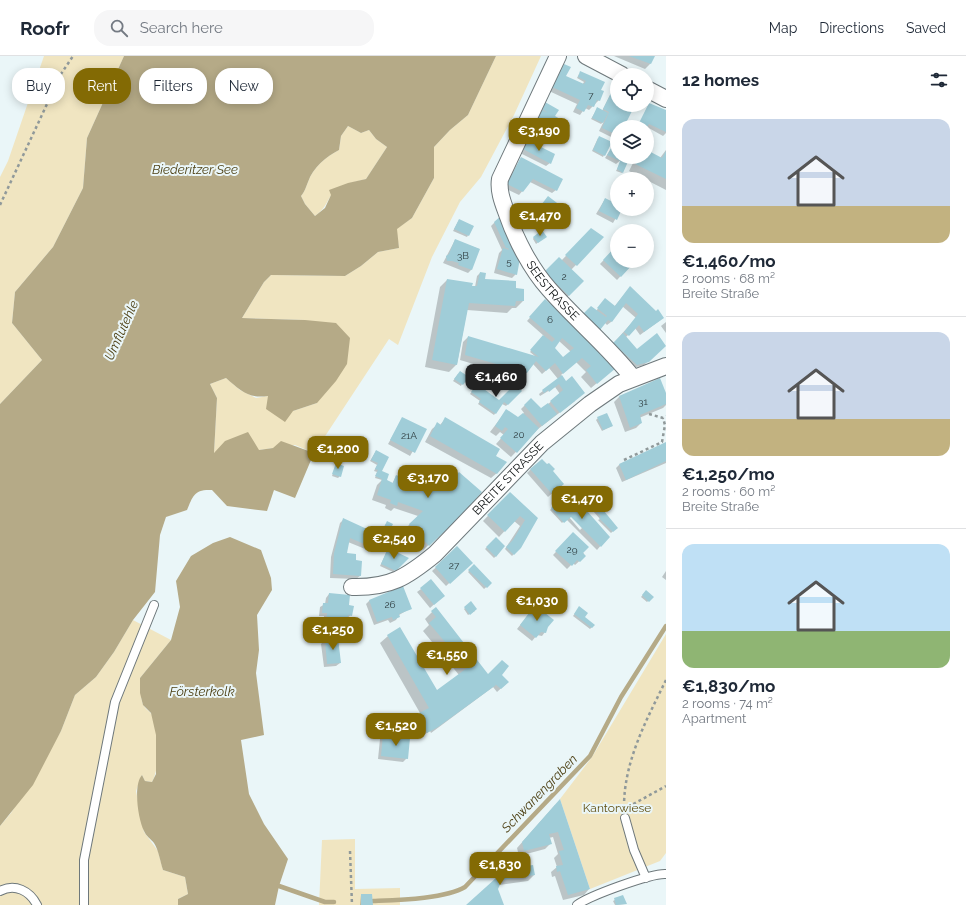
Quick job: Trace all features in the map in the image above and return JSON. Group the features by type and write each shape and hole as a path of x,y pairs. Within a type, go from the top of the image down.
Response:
{"street":[{"name":"SEESTRASSE","path":"558,56 500,179 499,187 511,224 540,278 549,290 599,338 633,378"},
{"path":"586,56 610,69"},
{"path":"654,91 665,94"},
{"name":"BREITE STRASSE","path":"352,587 384,584 401,579 417,569 435,554 542,443 604,393 633,378 666,366"}],"lane":[{"path":"84,905 84,860 115,702 154,605"},
{"path":"625,813 634,850 646,878"},
{"path":"577,905 598,895 646,878 666,874"},
{"path":"0,891 6,887 19,888 32,896 37,905"}],"path":[{"path":"0,205 61,74 73,56"},
{"path":"624,460 662,442 665,436 664,417 650,414"},
{"path":"625,813 624,795 631,758 638,739 666,680"},
{"path":"625,813 666,786"},
{"path":"350,851 352,905"}],"green space":[{"path":"44,56 124,56 119,68 73,68 73,104 102,104 87,138 83,188 53,247 15,292 12,323 42,360 0,404 0,177 8,161 28,104 65,104 65,68 40,68"},
{"path":"496,56 541,56 514,115 481,177 460,202 432,257 398,345 389,339 314,453 295,445 259,450 214,453 217,398 210,384 226,378 240,390 256,398 268,396 293,411 317,403 305,320 242,318 264,282 271,275 345,276 361,266 378,252 399,248 396,229 412,218 434,178 434,147 450,130 468,115"},
{"path":"348,126 361,133 369,130 376,139 387,147 366,179 356,181 337,190 315,216 305,204 301,196 310,177 317,167 325,159 339,150 341,136"},
{"path":"133,620 171,640 140,678 141,697 145,707 152,715 154,722 158,758 155,775 152,782 145,781 142,775 136,791 144,832 158,851 163,870 185,877 188,894 178,899 178,905 0,905 0,826 11,813 61,731 75,695 96,677 114,652"},
{"name":"Kantorwiese","path":"666,634 666,853 660,861 590,889 560,799 592,757"},
{"path":"355,839 355,889 400,888 400,905 319,905 322,840"}],"water":[{"name":"Biederitzer See","path":"124,56 496,56 468,115 450,130 434,147 434,178 412,218 397,229 399,248 378,252 361,266 345,276 271,275 264,282 242,318 305,320 336,323 350,338 347,364 336,381 317,403 293,411 285,422 266,409 268,396 261,397 245,393 226,378 210,384 217,398 214,453 225,441 248,432 259,450 273,448 281,441 314,453 295,498 274,490 267,511 227,506 212,490 206,490 195,494 187,510 166,517 160,535 155,592 133,620 114,652 96,677 75,695 61,731 33,785 0,826 0,404 42,360 12,323 15,292 53,247 83,188 87,138 102,104 131,104 131,68 119,68","holes":["348,126 361,133 369,130 376,139 387,147 366,179 348,183 329,190 331,195 325,208 315,216 305,204 301,196 313,172 320,163 339,150 341,136"]},
{"name":"Försterkolk","path":"230,537 261,550 271,578 272,590 257,615 259,650 256,673 264,735 241,740 249,794 264,824 288,859 279,886 275,905 178,905 178,899 188,894 185,877 163,870 156,846 144,831 138,811 137,794 139,780 142,775 145,781 152,782 156,774 156,735 151,713 143,705 140,693 140,678 171,640 180,607 176,581 191,556 213,543"}],"building":[{"path":"629,56 655,56 651,64"},
{"path":"564,64 571,67 566,76 584,84 586,81 578,77 580,71 605,82 601,90 604,91 600,101 597,100 594,107 588,105 584,112 576,108 580,100 552,87"},
{"path":"610,95 610,112 632,112 628,120 610,120 610,132 602,128 609,112 603,109"},
{"path":"545,102 559,110 555,116 570,125 561,141 539,128 538,131 532,128 540,109 548,113 541,108"},
{"path":"654,105 666,110 666,132 654,126 654,120 640,120 644,112 654,112"},
{"path":"597,107 608,113 603,123 592,118"},
{"path":"599,136 610,141 610,146 605,156 593,150"},
{"path":"527,140 555,154 551,164 523,149"},
{"path":"666,151 666,179 635,164 654,164 654,154 662,158"},
{"path":"521,157 563,179 557,191 533,179 523,192 507,184"},
{"path":"619,164 627,164 623,172 617,169"},
{"path":"548,196 561,206 546,228 538,222 545,214 538,209"},
{"path":"605,198 610,200 610,216 619,216 617,220 599,211"},
{"path":"502,215 521,253 517,275 497,269 503,248 509,250 506,248 494,222"},
{"path":"459,219 474,226 469,236 454,229"},
{"path":"591,228 604,237 577,266 565,255"},
{"path":"542,230 547,237 538,243 533,237"},
{"path":"455,239 480,249 472,270 458,265 459,263 447,261 446,256 449,254"},
{"path":"610,252 610,267 603,260"},
{"path":"559,257 584,281 569,296 544,272"},
{"path":"611,268 629,268 621,277"},
{"path":"480,272 486,273 485,279 516,281 516,288 524,289 524,301 516,301 515,306 469,303 457,365 432,360 447,279 473,283 472,286 477,286"},
{"path":"630,286 656,311 658,309 664,318 644,332 639,325 629,336 624,332 638,314 626,303 612,322 608,320 600,330 583,314 591,306 606,317 607,316 597,308 605,298 615,306"},
{"path":"545,299 586,335 616,368 597,384 586,370 591,366 582,358 563,374 555,363 546,371 536,361 527,373 465,355 468,336 539,357 530,350 543,335 552,342 555,339 529,317","holes":["562,338 574,348 563,357 555,348"]},
{"path":"623,333 637,349 657,333 666,346 649,362 637,365 613,343"},
{"path":"460,371 469,377 463,385 454,379"},
{"path":"562,375 566,381 572,376 585,393 560,413 550,401 563,390 559,384 549,392 548,390 544,393 542,390"},
{"path":"660,378 666,393 666,404 640,415 642,423 630,428 619,396"},
{"path":"477,384 499,400 515,384 522,391 508,405 504,402 496,414 479,402 481,399 471,392"},
{"path":"531,398 541,408 548,403 557,414 542,426 524,405"},
{"path":"506,409 518,417 523,413 539,428 517,453 500,438 508,429 505,427 502,431 495,426"},
{"path":"607,413 613,426 603,430 597,417"},
{"path":"402,417 427,429 415,453 390,440"},
{"path":"445,417 500,449 496,456 507,462 497,474 430,436 437,422 441,425"},
{"path":"666,442 666,461 626,480 619,464"},
{"path":"376,450 389,457 382,471 389,474 387,480 393,483 396,475 404,478 407,471 446,487 459,472 482,492 461,516 429,546 409,524 423,511 398,502 397,506 390,503 391,500 377,495 382,479 375,476 378,470 375,469 378,463 371,460","holes":["402,484 422,493 401,486"]},
{"path":"542,459 555,469 553,471 564,484 552,494 530,469"},
{"path":"336,463 344,466 341,477 332,474"},
{"path":"510,492 538,518 521,548 514,555 506,547 513,540 525,520 520,516 505,532 487,515"},
{"path":"572,498 578,505 580,503 610,537 601,547 571,517 564,523 551,508 558,501 562,507"},
{"path":"599,505 618,528 613,532 599,518 601,517 594,509"},
{"path":"343,518 380,535 374,548 350,538 347,553 356,554 356,560 362,561 361,576 333,574 334,553"},
{"path":"387,521 393,524 390,530 384,527"},
{"path":"396,531 408,536 404,545 392,540"},
{"path":"573,532 589,547 583,553 586,556 580,562 577,560 572,566 555,551"},
{"path":"496,537 505,546 496,557 486,547"},
{"path":"457,546 473,563 450,584 435,567"},
{"path":"388,548 409,558 396,571 381,564"},
{"path":"474,564 492,583 487,588 468,570"},
{"path":"431,579 445,596 434,605 420,588"},
{"path":"403,586 412,609 399,614 400,617 393,620 392,617 377,622 369,600"},
{"path":"646,590 654,597 649,602 642,595"},
{"path":"329,593 350,595 349,605 354,606 352,616 348,615 347,625 326,623 327,613 322,613 323,603 328,603"},
{"path":"471,601 477,609 470,615 464,607"},
{"path":"535,605 554,620 548,627 546,633 541,632 536,638 520,625"},
{"path":"579,606 588,613 585,617 595,625 592,628 574,614"},
{"path":"436,607 488,674 502,660 509,666 502,675 509,682 501,689 494,683 496,685 438,727 427,733 419,713 429,708 387,635 400,627 437,690 467,668 429,623 436,617 431,611"},
{"path":"338,638 341,663 327,664 325,639"},
{"path":"383,735 410,738 408,759 381,756"},
{"path":"560,799 590,889 568,895 560,871 557,872 556,866 563,865 559,851 564,850 558,832 549,834 552,844 524,851 522,842"},
{"path":"533,865 535,875 502,880 498,889 504,905 466,905 506,869"},
{"path":"361,894 372,894 373,905 361,905"},
{"path":"623,895 627,904 616,905 614,898"}],"waterway":[{"name":"Schwanengraben","path":"373,901 433,896 446,894 465,887 590,756 621,697 666,626"},
{"name":"Schwanengraben","path":"279,886 325,902 334,902"}],"water label":[{"name":"Umflutehle","path":"121,330"}]}
